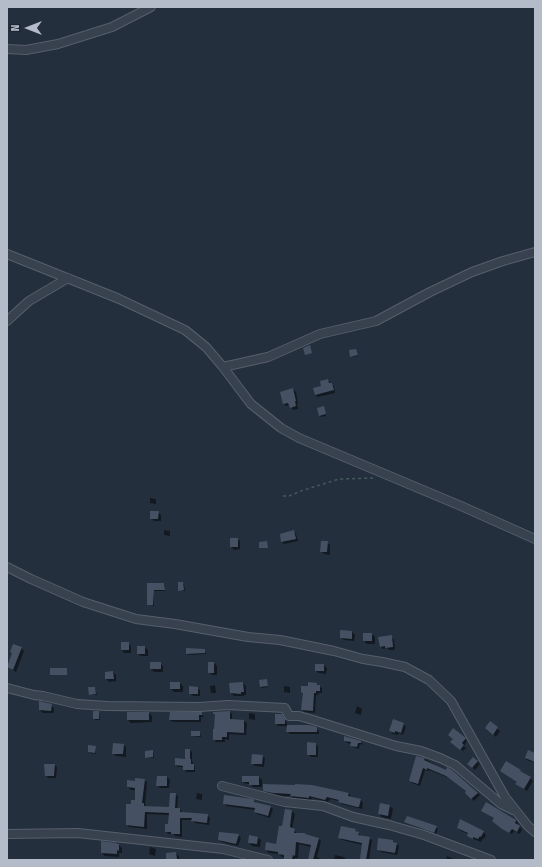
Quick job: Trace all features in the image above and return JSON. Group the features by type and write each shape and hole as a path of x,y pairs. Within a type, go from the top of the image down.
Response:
{"street":[{"path":"7,49 26,50 58,44 112,27 151,7"},
{"path":"223,367 268,356 320,334 376,321 451,282 503,261 535,252"},
{"path":"7,254 150,312 185,330 206,347 251,404 281,428 298,438 461,506 535,539"},
{"path":"7,321 29,302 68,278"},
{"path":"7,567 83,602 136,619 175,624 248,637 280,640 405,667 429,680 451,701 505,797 515,811 535,832"},
{"path":"7,688 77,704 107,706 228,705 284,708 289,716 298,716 313,720 440,758 455,765 500,804 515,811"},
{"path":"222,786 285,802 323,806 353,817 424,835 491,860"},
{"path":"7,834 78,833 223,849 268,860"}],"path":[{"path":"283,496 289,496 311,487 339,479 378,478"}],"building":[{"path":"310,345 312,353 305,355 303,348"},
{"path":"356,349 358,355 350,357 349,350"},
{"path":"328,379 329,383 332,383 334,390 315,395 313,388 321,386 320,381"},
{"path":"293,388 296,406 290,408 288,403 283,404 280,392"},
{"path":"324,406 326,414 319,416 317,408"},
{"path":"150,511 159,511 158,519 150,519"},
{"path":"294,530 296,539 281,542 280,534"},
{"path":"230,538 238,538 238,547 230,547"},
{"path":"267,541 268,548 259,548 259,542"},
{"path":"321,541 328,541 327,552 320,552"},
{"path":"178,582 183,582 184,590 178,591"},
{"path":"147,583 164,583 165,590 154,590 153,605 147,605"},
{"path":"340,630 352,631 352,639 340,638"},
{"path":"363,633 372,633 372,641 363,641"},
{"path":"392,635 393,647 380,647 378,637"},
{"path":"121,642 129,642 129,650 121,650"},
{"path":"13,644 22,647 13,670 7,667 12,653 10,652"},
{"path":"137,646 145,646 145,654 137,654"},
{"path":"186,648 205,649 205,653 186,654"},
{"path":"150,662 161,662 161,669 150,669"},
{"path":"208,662 214,662 214,673 208,673"},
{"path":"315,664 324,664 324,671 315,671"},
{"path":"50,668 67,668 67,675 50,675"},
{"path":"113,671 114,679 105,679 105,672"},
{"path":"267,679 268,686 260,687 259,680"},
{"path":"170,682 180,682 180,689 170,689"},
{"path":"243,682 244,692 241,692 241,694 230,693 229,683"},
{"path":"308,682 317,683 317,685 320,685 320,691 316,691 316,693 314,693 313,711 301,710 303,693 301,692 301,686 308,686"},
{"path":"189,686 198,687 198,694 189,694"},
{"path":"88,687 95,687 96,694 89,695"},
{"path":"39,701 52,704 51,711 39,710"},
{"path":"93,711 99,711 99,719 93,719"},
{"path":"230,711 230,719 244,720 244,733 227,732 227,737 222,737 222,740 213,740 215,714 213,714 213,712"},
{"path":"127,712 149,712 149,720 127,720"},
{"path":"170,712 202,712 202,715 199,715 199,720 169,720"},
{"path":"275,714 282,714 285,719 285,724 275,724"},
{"path":"393,719 404,723 401,733 389,731"},
{"path":"490,721 498,727 493,735 485,728"},
{"path":"287,725 309,725 317,727 317,732 286,732"},
{"path":"453,728 466,738 462,743 464,745 460,750 450,742 453,739 448,735"},
{"path":"191,731 200,731 200,736 191,736"},
{"path":"344,736 361,741 361,743 358,743 357,747 350,746 351,742 344,741"},
{"path":"307,742 316,743 316,755 307,755"},
{"path":"113,743 124,744 123,754 112,754"},
{"path":"88,745 96,746 95,753 88,752"},
{"path":"185,749 190,749 190,759 191,764 194,764 194,770 183,770 183,766 175,765 175,758 185,759"},
{"path":"153,750 153,757 145,758 145,751"},
{"path":"528,750 535,753 535,762 525,758"},
{"path":"252,754 263,755 262,764 251,764"},
{"path":"416,756 425,758 424,760 446,770 447,767 478,793 471,799 465,793 466,791 446,776 427,768 427,770 423,768 418,784 409,781"},
{"path":"473,757 478,761 472,768 467,764"},
{"path":"506,761 531,777 524,789 515,784 517,782 500,771"},
{"path":"44,764 55,764 54,776 45,776"},
{"path":"157,776 167,776 167,786 156,786"},
{"path":"242,776 259,776 259,785 249,785 249,782 242,782"},
{"path":"135,778 145,779 142,803 144,803 144,806 169,807 170,793 176,793 175,808 180,808 180,812 208,814 207,823 191,821 192,818 180,818 180,834 171,834 171,832 165,832 165,824 168,824 169,813 145,812 144,827 126,825 126,804 131,804 131,800 135,800 135,788 127,787 127,780 135,781"},
{"path":"263,784 312,785 349,793 348,796 361,799 359,807 357,807 338,802 339,800 327,797 325,800 309,796 309,798 290,796 291,794 263,791"},
{"path":"224,795 253,799 254,802 271,806 268,816 254,812 255,808 223,804"},
{"path":"486,802 516,820 515,823 520,826 517,832 512,829 509,833 502,829 492,821 494,818 481,811"},
{"path":"380,803 390,805 388,816 378,814"},
{"path":"285,809 292,810 290,827 295,829 294,833 305,833 319,838 313,860 308,860 311,845 296,842 295,856 293,855 292,860 284,859 284,855 278,854 278,852 265,850 266,842 276,844 279,826 282,826"},
{"path":"407,816 437,826 434,833 404,822"},
{"path":"460,819 484,831 481,837 480,836 478,839 473,837 473,839 467,836 468,833 457,828"},
{"path":"341,826 356,829 355,831 359,832 358,835 370,837 366,860 360,859 362,843 338,838"},
{"path":"219,832 239,834 236,844 218,840"},
{"path":"249,835 258,837 257,844 248,843"},
{"path":"378,838 393,840 393,842 397,843 395,853 377,850"},
{"path":"101,841 119,844 119,851 117,850 117,854 101,853"},
{"path":"176,852 177,859 166,860 166,853"}]}
